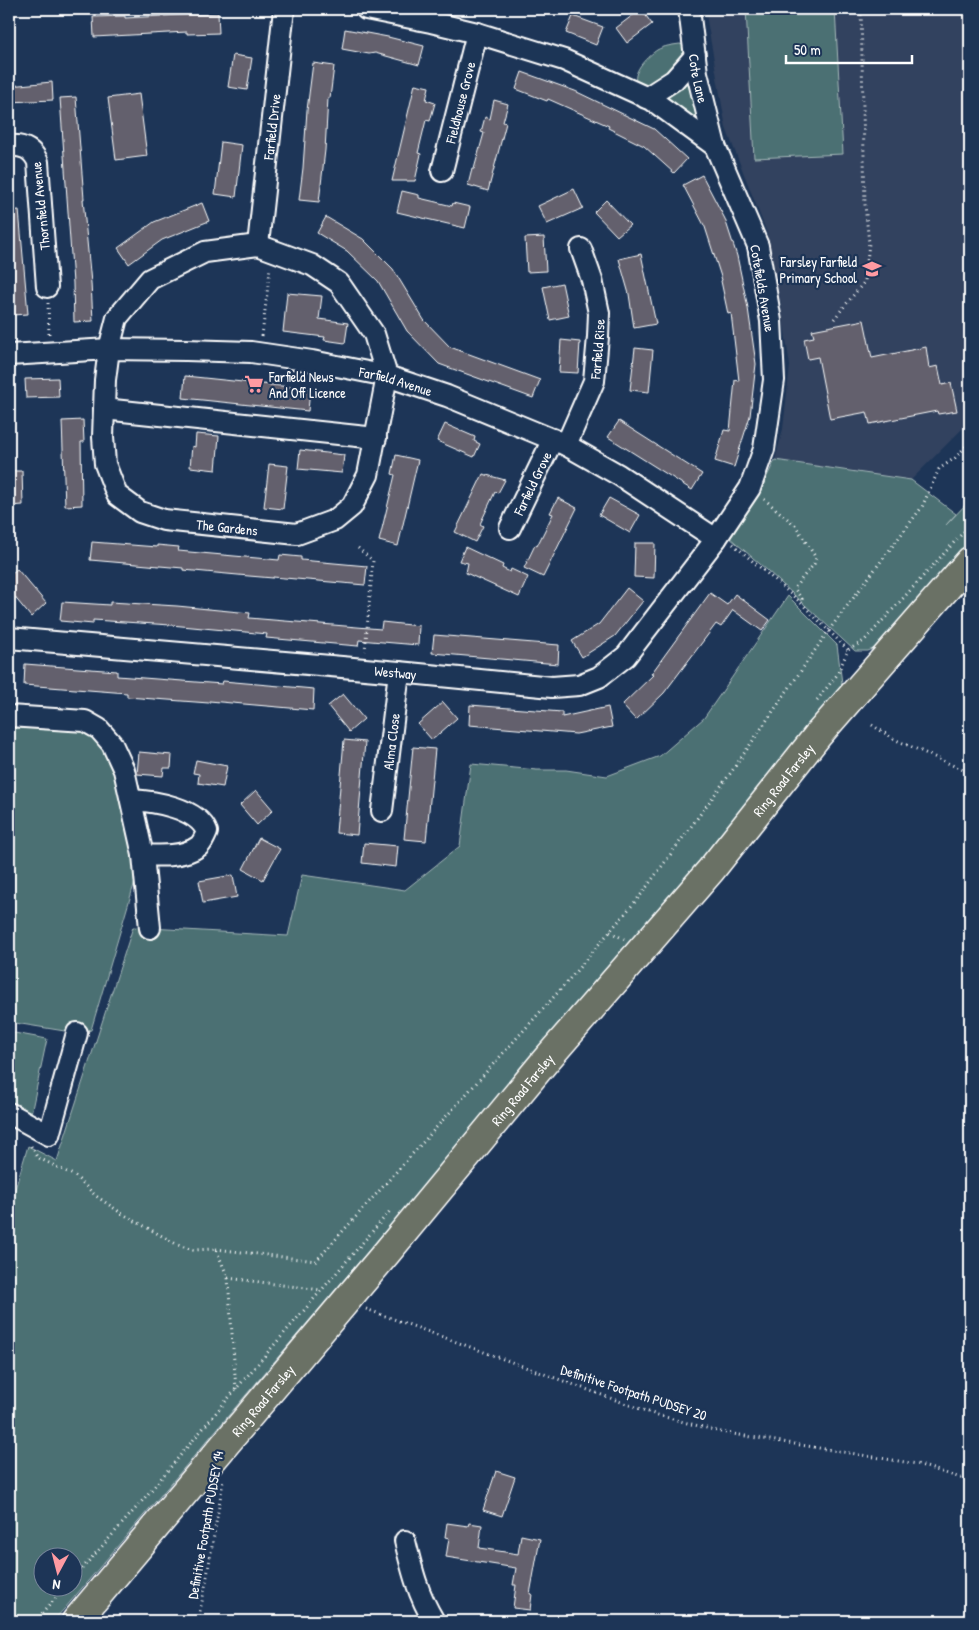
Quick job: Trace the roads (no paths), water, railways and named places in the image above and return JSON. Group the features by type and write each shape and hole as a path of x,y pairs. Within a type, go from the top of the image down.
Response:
{"highway":[{"name":"Ring Road Farsley","path":"76,1621 376,1266 546,1060 711,870 818,735 970,561"}],"street":[{"name":"Farfield Drive","path":"265,247 284,9"},
{"path":"366,9 477,33 564,60 646,98 715,146"},
{"name":"Cote Lane","path":"689,9 697,73 715,146"},
{"name":"Fieldhouse Grove","path":"442,171 477,33"},
{"path":"646,98 674,80 695,56"},
{"name":"Thornfield Avenue","path":"9,146 25,148 34,154 38,162 47,287"},
{"name":"Cotefields Avenue","path":"715,146 758,246 772,321 774,380 764,450 750,488 718,536"},
{"name":"The Gardens","path":"265,247 312,265 338,283 374,334 387,376 368,475 352,506 335,520 298,534 164,520 140,512 117,495 105,464 103,437 105,380 116,318 150,279 205,252 265,247"},
{"name":"Farfield Rise","path":"560,442 594,381 599,313 592,280 581,249"},
{"name":"Farfield Avenue","path":"9,355 109,350 186,350 260,353 312,360 387,376 447,396 560,442 619,475 718,536"},
{"path":"104,409 376,438"},
{"name":"Farfield Grove","path":"510,528 560,442"},
{"name":"Westway","path":"9,638 552,687 579,685 599,677 626,656 718,536"},
{"name":"Alma Close","path":"382,811 399,672"},
{"path":"9,716 85,721 99,729 112,744 124,770 132,800 143,855 150,928"},
{"path":"132,800 165,805 182,810 198,818 207,832 200,845 181,853 160,856 143,855"},
{"path":"9,1113 49,1135 77,1033"},
{"path":"405,1541 413,1575 424,1605 434,1621"}],"place":[{"name":"Farsley Farfield Primary School","path":"872,269"},
{"name":"Farfield News And Off Licence","path":"254,384"}]}
